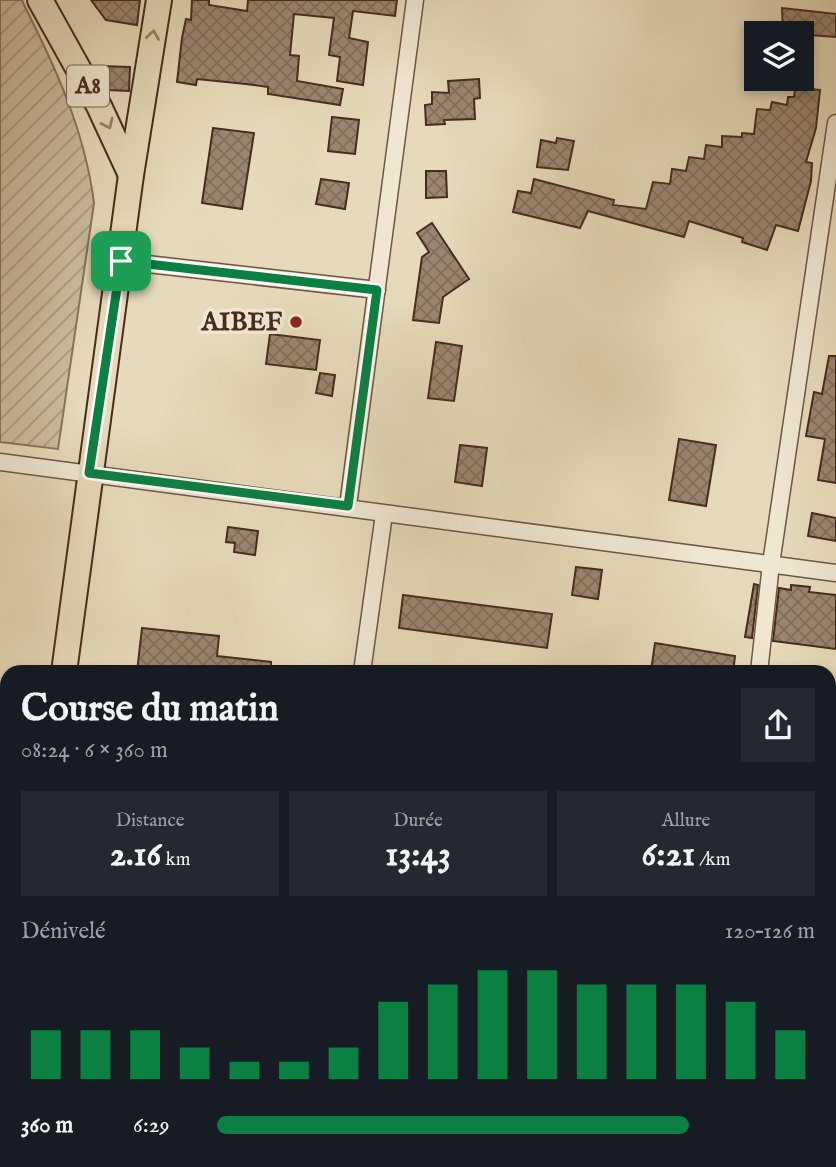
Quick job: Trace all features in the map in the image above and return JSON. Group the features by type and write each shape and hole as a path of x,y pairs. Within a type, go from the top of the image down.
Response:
{"main road":[{"name":"A8","path":"40,0 99,106 131,175"},
{"name":"A8","path":"65,665 131,175 159,0"}],"street":[{"path":"348,506 415,0"},
{"path":"760,665 771,564 836,123"},
{"path":"121,261 377,290"},
{"path":"0,461 836,573"},
{"path":"363,665 384,514"}],"shaded area":[{"path":"0,0 22,0 47,53 68,101 84,151 94,203 58,449 0,442"}],"building":[{"path":"91,0 140,0 137,25 106,20"},
{"path":"192,0 209,0 209,5 247,11 248,0 397,0 395,16 353,11 349,38 368,42 363,85 337,81 340,57 329,55 334,18 294,14 290,55 299,56 297,81 343,89 340,105 268,94 268,87 197,79 196,85 177,82 182,38 186,19 191,20"},
{"path":"782,8 836,14 836,37 814,35 814,21 783,21"},
{"path":"101,66 130,67 129,91 107,90 101,79"},
{"path":"479,79 480,98 474,99 475,119 444,120 445,124 426,125 425,105 432,104 432,92 449,93 448,81"},
{"path":"820,90 816,128 806,162 812,163 811,181 798,231 776,225 767,250 742,242 743,238 689,221 684,237 588,211 580,228 513,212 518,191 531,193 534,179 614,200 613,205 646,209 653,182 670,184 672,169 686,171 689,157 704,159 706,145 722,147 722,136 742,137 742,133 754,134 757,109 770,110 772,102 787,105 788,97 794,97 795,91"},
{"path":"332,117 359,120 355,154 328,151"},
{"path":"213,128 254,133 242,209 202,203"},
{"path":"557,138 574,141 568,170 537,167 541,140 556,143"},
{"path":"426,171 446,171 447,197 426,198"},
{"path":"321,179 349,183 345,209 316,204"},
{"path":"432,223 469,279 443,297 439,323 413,320 422,257 429,252 417,233"},
{"path":"270,334 320,340 316,370 266,364"},
{"path":"436,342 462,346 454,401 428,398"},
{"path":"829,356 836,356 836,483 818,480 825,439 806,436 814,392 822,394"},
{"path":"320,373 335,375 332,396 316,393"},
{"path":"679,439 716,445 706,506 669,500"},
{"path":"460,445 487,448 482,486 455,482"},
{"path":"812,513 836,518 836,541 808,536"},
{"path":"228,527 258,531 255,555 234,552 235,543 226,542"},
{"path":"576,567 602,570 598,599 572,595"},
{"path":"754,584 758,585 752,638 745,637"},
{"path":"791,585 810,587 809,592 836,595 836,649 773,641 779,588 791,590"},
{"path":"403,595 552,614 547,648 399,628"},
{"path":"142,628 219,636 217,656 271,662 271,665 138,665"},
{"path":"655,643 735,656 734,665 652,665"}],"place":[{"name":"AIBEF","path":"296,322"}],"route":[{"path":"121,261 377,290 348,506 89,473 121,261"}]}
